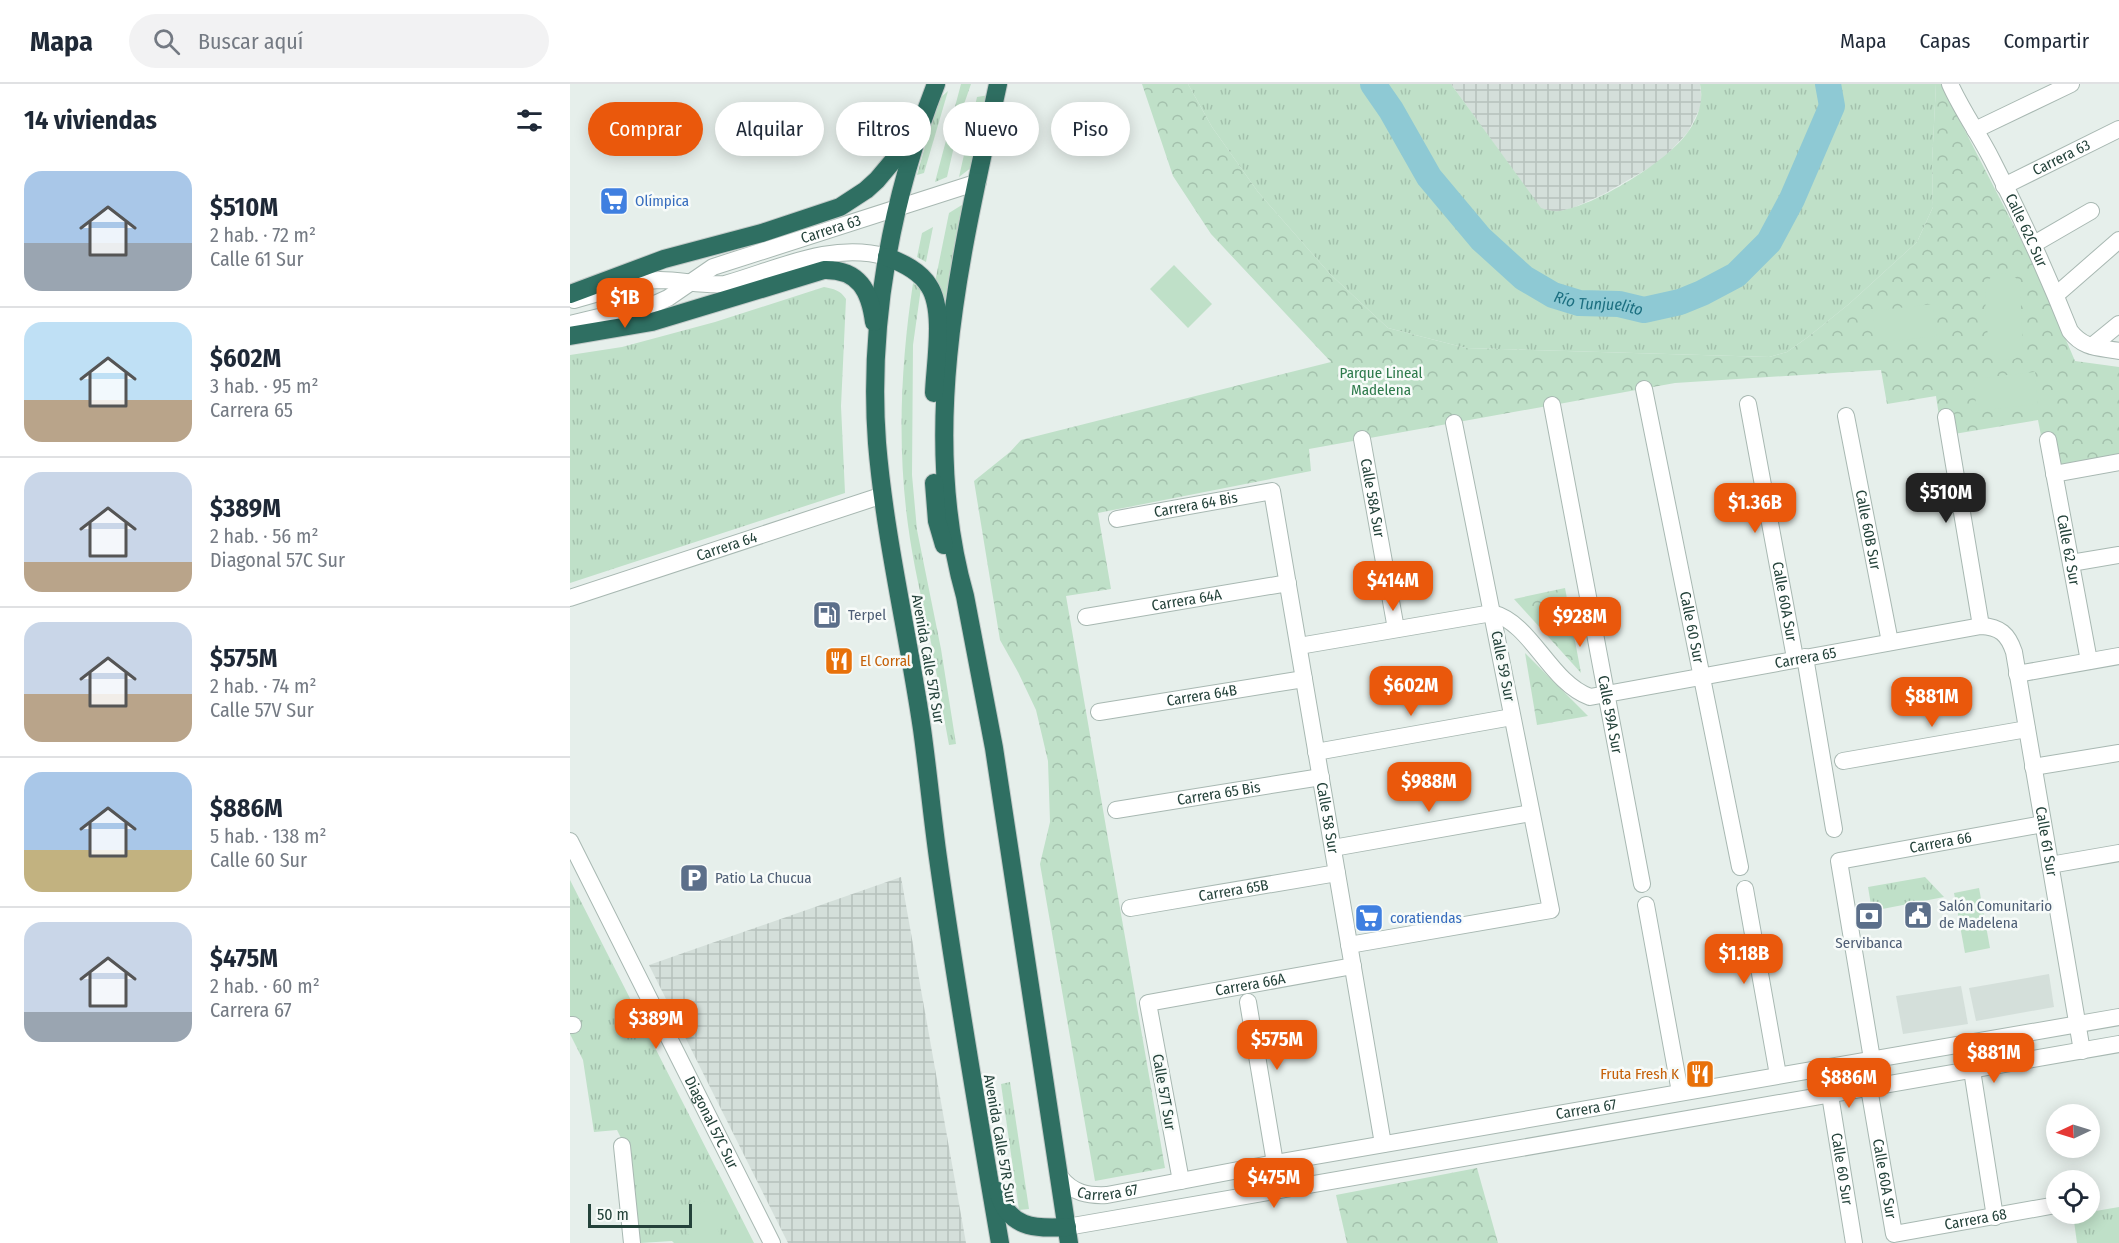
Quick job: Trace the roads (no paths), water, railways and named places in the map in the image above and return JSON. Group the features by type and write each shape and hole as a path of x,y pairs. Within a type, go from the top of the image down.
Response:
{"highway":[{"name":"Avenida Calle 57R Sur","path":"928,102 936,84"},
{"path":"946,913 957,935 962,954 1000,1199 1014,1218 1027,1226 1068,1235 994,747 965,596 959,576 947,498 945,407 954,304 998,84"},
{"path":"570,294 664,259 762,233 840,207 866,190 897,156"},
{"name":"Avenida Calle 57R Sur","path":"912,156 897,209 887,257 876,348 877,442 883,495 921,728 946,913 1000,1243"},
{"path":"887,257 907,265 924,279 930,286 936,303 937,331 932,439 936,509 946,553 965,596"},
{"path":"570,336 652,322 811,273 837,269 854,277 862,284 868,295 874,320 876,348"}],"street":[{"name":"Calle 62C Sur","path":"1950,84 2034,244 2070,331 2077,341 2087,346 2119,351"},
{"path":"1975,130 2071,84"},
{"name":"Carrera 63","path":"2004,186 2119,129"},
{"name":"Carrera 63","path":"570,324 657,303 668,298 703,272 724,263 978,182"},
{"path":"2034,244 2091,211"},
{"path":"2056,295 2119,240"},
{"name":"Carrera 63","path":"570,301 658,280 725,284 807,259 842,252 867,252 887,257"},
{"path":"2092,346 2119,324"},
{"name":"Calle 60 Sur","path":"1644,389 1740,867"},
{"name":"Calle 60A Sur","path":"1748,404 1834,830"},
{"name":"Calle 59A Sur","path":"1552,405 1642,884"},
{"name":"Calle 60B Sur","path":"1846,416 1890,642"},
{"path":"1946,417 1982,626"},
{"name":"Calle 59 Sur","path":"1349,945 1551,910 1454,423"},
{"name":"Calle 58A Sur","path":"1362,440 1396,629"},
{"name":"Calle 62 Sur","path":"2048,440 2089,661"},
{"path":"2054,474 2119,462"},
{"name":"Carrera 64 Bis","path":"1117,519 1272,490"},
{"name":"Calle 58 Sur","path":"1272,490 1383,1144"},
{"name":"Carrera 64","path":"570,598 883,495"},
{"path":"2071,563 2119,555"},
{"name":"Carrera 64A","path":"1086,617 1288,583"},
{"path":"1299,646 1492,613"},
{"name":"Carrera 65","path":"1492,613 1511,620 1559,674 1581,693 1590,697 1982,626 1992,627 2004,633"},
{"name":"Calle 61 Sur","path":"2004,633 2014,652 2082,1051"},
{"path":"2018,674 2119,656"},
{"name":"Carrera 64B","path":"1100,712 1304,679"},
{"path":"1316,752 1512,717"},
{"path":"1843,762 2027,729"},
{"path":"2033,767 2119,753"},
{"name":"Carrera 65 Bis","path":"1116,810 1321,777"},
{"path":"1333,848 1532,813"},
{"name":"Carrera 66","path":"1865,1060 1839,861 2043,824"},
{"name":"Diagonal 57C Sur","path":"570,841 772,1243"},
{"path":"2050,865 2119,853"},
{"name":"Carrera 65B","path":"1130,908 1337,873"},
{"path":"1745,888 1778,1075"},
{"path":"1646,905 1680,1092"},
{"name":"Carrera 66A","path":"1148,1003 1353,966"},
{"path":"1248,1002 1275,1163"},
{"name":"Calle 57T Sur","path":"1148,1003 1181,1181"},
{"name":"Carrera 67","path":"1060,1178 1074,1191 1095,1196 2119,1017"},
{"name":"Carrera 67","path":"1068,1235 1866,1088 2119,1044"},
{"name":"Calle 60A Sur","path":"1865,1060 1866,1088 1894,1234"},
{"path":"1972,1070 1995,1216"},
{"name":"Calle 60 Sur","path":"1830,1095 1854,1243"},
{"path":"622,1146 632,1243"},
{"name":"Carrera 68","path":"1894,1234 2046,1207"}],"waterway":[{"name":"Río Tunjuelito","path":"1373,84 1391,110 1429,177 1481,239 1524,278 1553,295 1579,303 1619,304 1644,310 1680,302 1736,275 1769,242 1792,199 1832,106 1828,84"}],"place":[{"name":"Olímpica","path":"614,201"},
{"name":"Terpel","path":"827,615"},
{"name":"El Corral","path":"839,661"},
{"name":"Patio La Chucua","path":"694,878"},
{"name":"Salón Comunitario de Madelena","path":"1918,915"},
{"name":"Servibanca","path":"1869,916"},
{"name":"coratiendas","path":"1369,918"},
{"name":"Fruta Fresh K","path":"1700,1074"}],"park label":[{"name":"Parque Lineal Madelena","path":"1381,382"}]}
